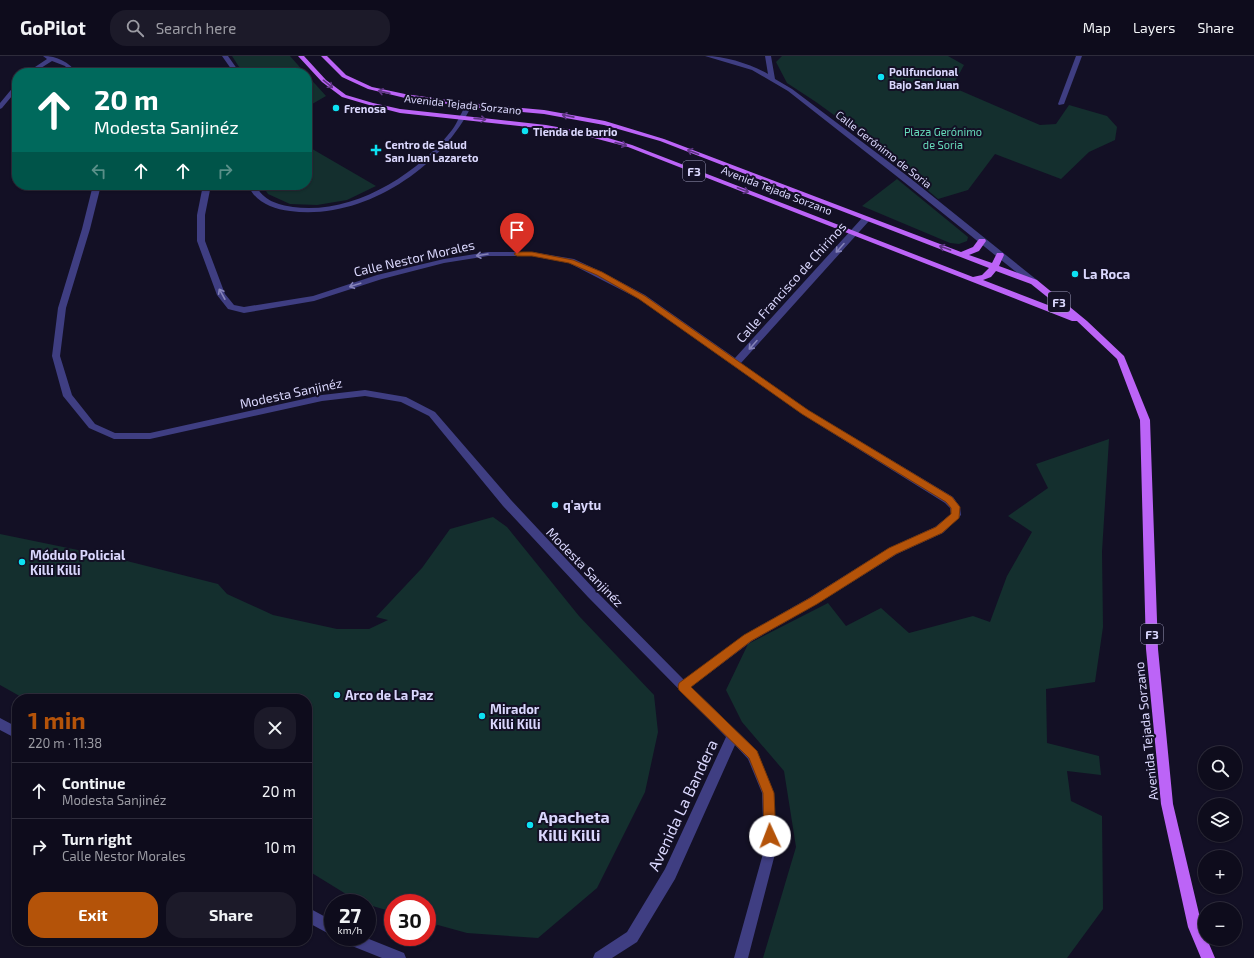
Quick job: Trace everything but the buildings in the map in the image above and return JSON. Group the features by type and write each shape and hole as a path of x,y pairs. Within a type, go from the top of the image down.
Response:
{"main road":[{"name":"Avenida Tejada Sorzano","path":"301,56 324,81 344,96 371,104 400,110 546,127 591,135 630,146 1084,323"},
{"name":"Avenida Tejada Sorzano","path":"324,56 344,76 370,88 405,96 469,105 544,112 605,123 662,140 1034,282 1084,323 1122,358 1145,420 1152,649 1167,804 1195,927 1208,958"},
{"path":"961,254 973,251 979,247 982,240"},
{"path":"972,279 984,278 990,275 1000,255"}],"street":[{"path":"225,56 233,68"},
{"name":"Calle Gerónimo de Soria","path":"708,56 754,69 790,90 907,180 1034,282"},
{"path":"768,56 772,80"},
{"path":"1061,104 1079,56"},
{"path":"35,68 49,57 67,65 70,68"},
{"path":"0,107 12,92"},
{"path":"253,190 268,204 289,210 309,211 348,205 388,188 435,153 453,133 469,105"},
{"name":"Modesta Sanjinéz","path":"96,190 86,229 62,308 56,356 68,396 92,426 114,436 150,436 322,398 365,393 403,399 432,414 507,503 592,594 733,736"},
{"name":"Calle Nestor Morales","path":"206,190 201,215 202,241 221,295 231,307 244,310 314,298 380,277 444,261 488,254 532,254 570,261 600,274 642,297 805,412 949,500 956,507 956,515 939,530 893,551 813,601 748,638 683,687"},
{"name":"Calle Francisco de Chirinos","path":"736,363 866,219"},
{"path":"0,724 12,730"},
{"name":"Avenida La Bandera","path":"600,958 632,937 670,874 733,736 754,755 768,793 770,836 770,850 741,958"},
{"path":"312,917 324,924"},
{"path":"369,946 399,958"}],"green space":[{"path":"232,56 290,56 301,68 240,68"},
{"name":"Plaza Gerónimo de Soria","path":"782,56 948,56 964,65 952,87 1040,125 1056,124 1069,105 1107,116 1117,127 1115,140 1089,152 1061,179 995,154 968,190 938,199 874,144 787,83 776,62"},
{"path":"312,81 326,96 312,104"},
{"path":"312,149 376,186 347,200 317,205 290,204 268,194 265,190 312,190"},
{"name":"Plaza Gerónimo de Soria","path":"897,179 968,237 967,241 959,244 950,243 862,206"},
{"path":"1109,439 1102,552 1103,627 1095,682 1046,689 1047,743 1099,756 1101,775 1067,771 1071,801 1102,816 1103,909 1067,958 763,958 796,847 784,771 742,722 726,690 748,644 828,603 846,626 881,608 909,633 973,616 990,622 1007,576 1032,532 1008,516 1048,488 1036,464"},
{"name":"Mirador Killi Killi","path":"493,517 507,527 579,616 654,695 658,732 645,792 597,888 538,938 467,933 436,924 436,894 384,894 384,909 376,907 376,894 346,894 312,873 312,694 16,694 0,685 0,534 107,556 218,584 227,594 273,615 337,629 369,629 388,620 376,617 422,568 450,529"}],"place":[{"name":"Polifuncional Bajo San Juan","path":"881,77"},
{"name":"Frenosa","path":"336,108"},
{"name":"Tienda de barrio","path":"525,131"},
{"name":"Centro de Salud San Juan Lazareto","path":"376,150"},
{"name":"La Roca","path":"1075,274"},
{"name":"q'aytu","path":"555,505"},
{"name":"Módulo Policial Killi Killi","path":"22,562"},
{"name":"Arco de La Paz","path":"337,695"},
{"name":"Mirador Killi Killi","path":"482,716"},
{"name":"Apacheta Killi Killi","path":"530,825"}],"route":[{"path":"517,254 532,254 570,261 600,274 642,297 805,412 924,484 949,500 956,507 956,515 939,530 893,551 813,601 748,638 683,687 754,755 768,793 770,836"}]}
